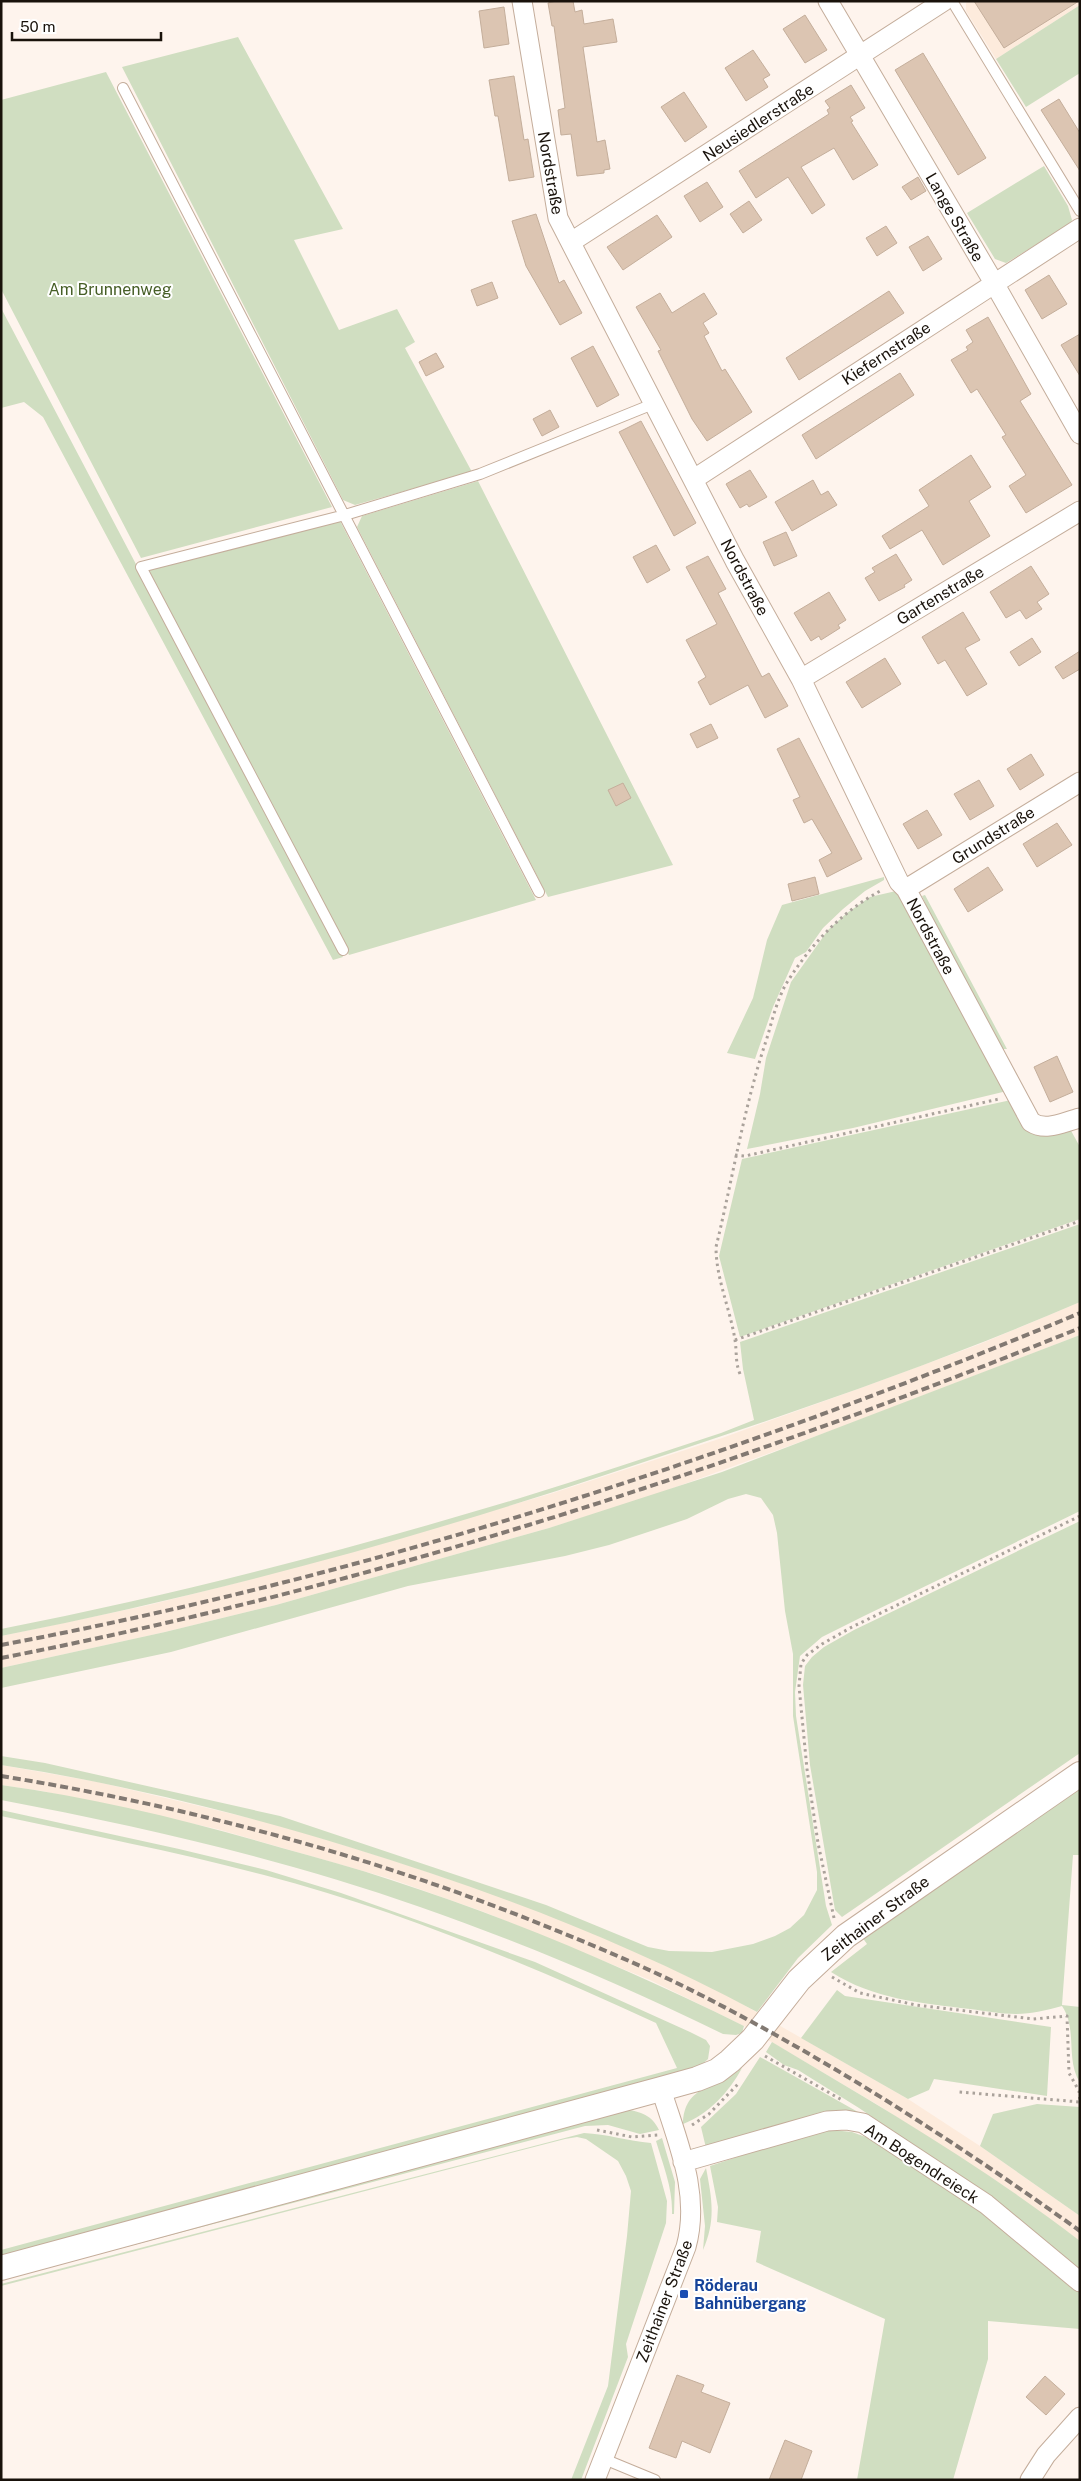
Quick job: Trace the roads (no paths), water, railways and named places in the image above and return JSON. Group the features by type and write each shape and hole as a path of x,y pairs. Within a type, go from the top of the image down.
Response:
{"street":[{"name":"Nordstraße","path":"522,1 558,218 735,560 801,679 902,885 1031,1122 1038,1126 1047,1127 1080,1118"},
{"name":"Lange Straße","path":"828,1 862,56 1080,434"},
{"name":"Neusiedlerstraße","path":"572,242 862,56 944,1"},
{"name":"Kiefernstraße","path":"694,479 1080,228"},
{"name":"Gartenstraße","path":"801,679 1080,511"},
{"name":"Grundstraße","path":"902,885 1080,782"},
{"name":"Zeithainer Straße","path":"1,2268 661,2089 717,2071 753,2039 798,1980 846,1936 1080,1774"},
{"name":"Zeithainer Straße","path":"595,2480 686,2247 691,2227 691,2194 661,2089"},
{"name":"Am Bogendreieck","path":"682,2162 827,2121 846,2120 863,2123 986,2204 1080,2282"},
{"path":"1030,2480 1046,2455 1080,2417"}],"lane":[{"path":"952,1 1080,211"},
{"path":"123,88 539,892"},
{"path":"343,950 141,567 345,515 480,474 653,404"},
{"path":"604,2459 655,2480"}],"railway":[{"path":"1,1645 139,1617 276,1584 413,1548 549,1507 684,1463 818,1416 950,1366 1080,1313"},
{"path":"1,1658 140,1629 277,1596 413,1559 548,1519 816,1429 1080,1328"},
{"path":"1,1776 135,1801 268,1833 399,1872 528,1919 592,1945 697,1993 796,2046 893,2104 987,2166 1080,2231"}],"place":[{"name":"Röderau Bahnübergang","path":"684,2294"}],"park label":[{"name":"Am Brunnenweg","path":"110,289"}]}
